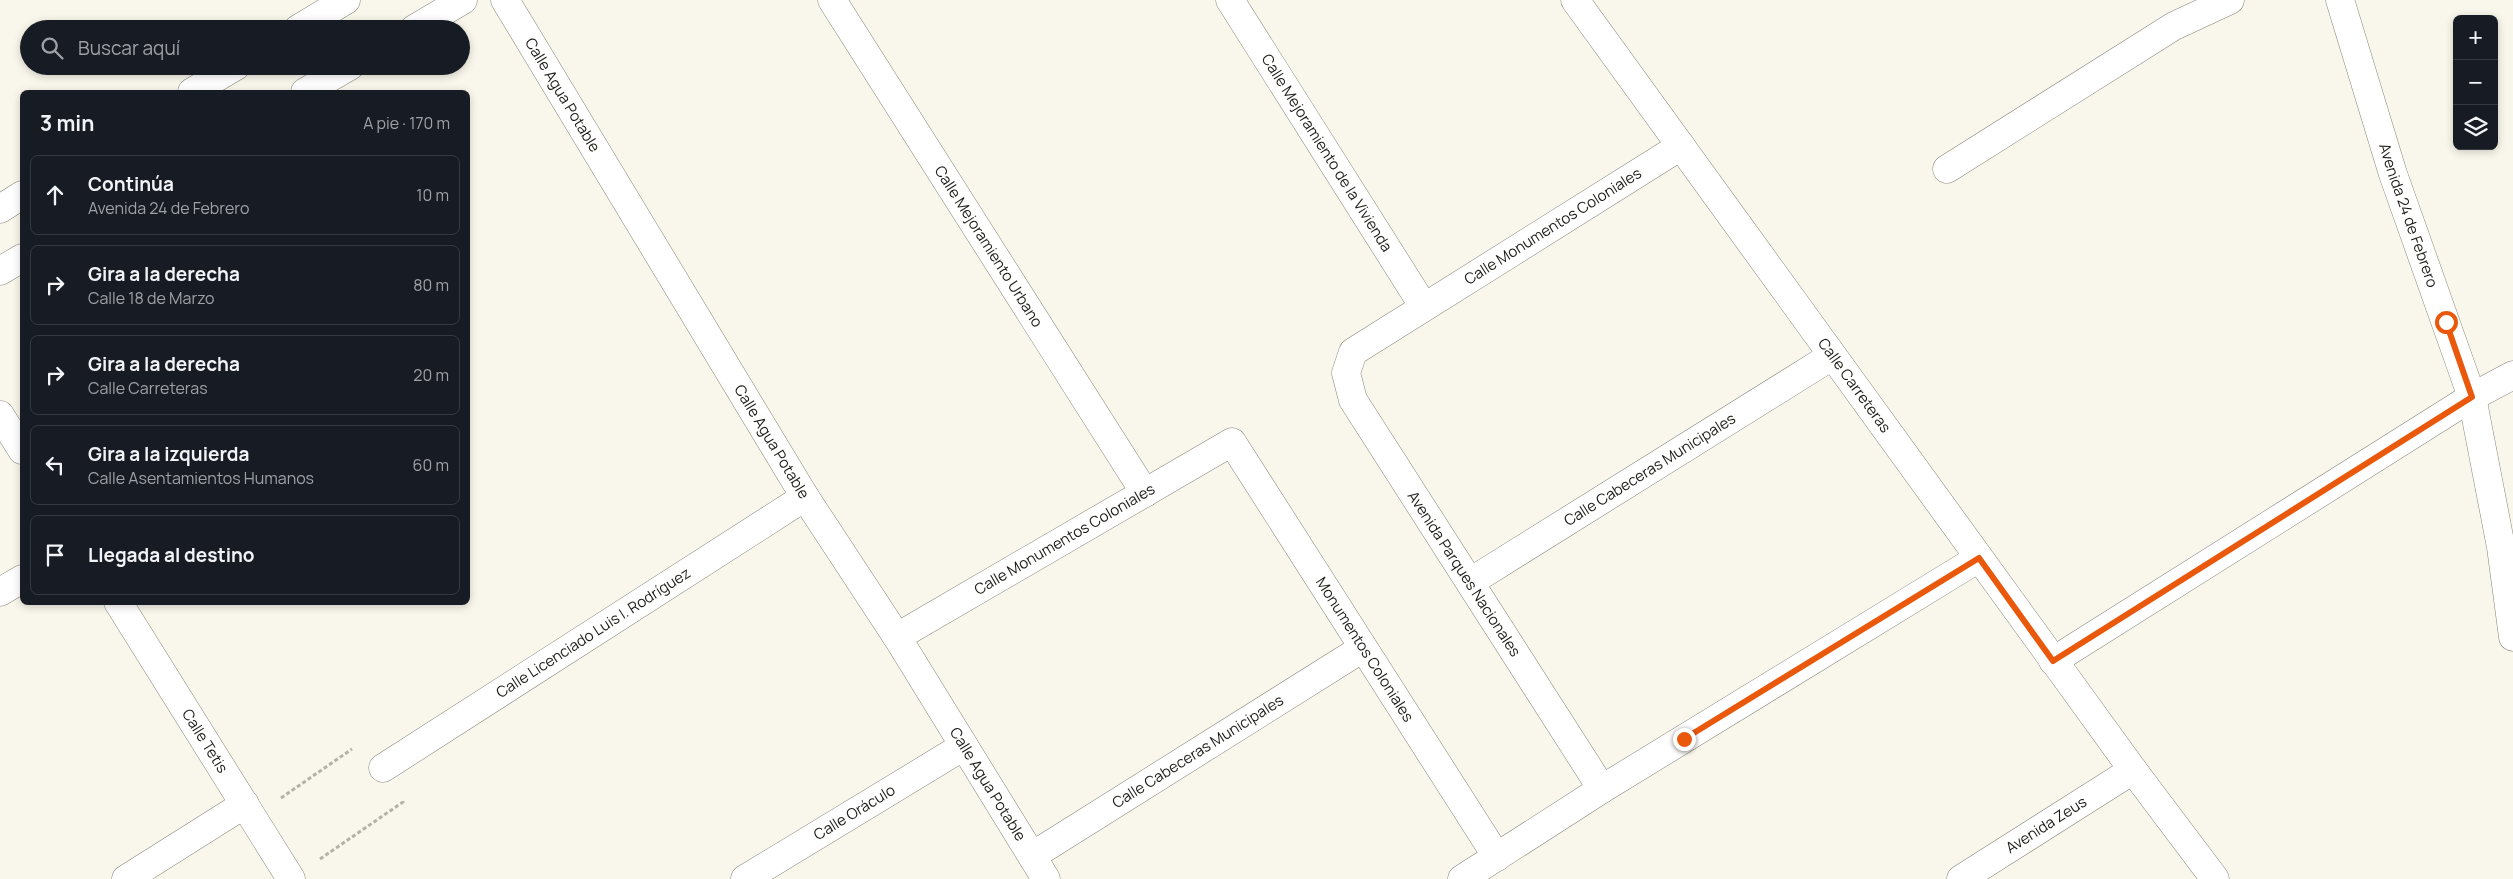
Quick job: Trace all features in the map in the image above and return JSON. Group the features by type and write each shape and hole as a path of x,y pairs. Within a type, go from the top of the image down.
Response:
{"street":[{"path":"313,20 346,0"},
{"path":"429,20 463,0"},
{"name":"Calle Mejoramiento Urbano","path":"832,0 1145,493"},
{"name":"Calle Mejoramiento de la Vivienda","path":"1230,0 1424,307"},
{"name":"Calle Carreteras","path":"1575,0 2053,661 2215,879"},
{"path":"1947,169 2174,26 2230,0"},
{"name":"Avenida 24 de Febrero","path":"2340,0 2393,174 2472,397 2507,546 2513,637"},
{"name":"Calle Agua Potable","path":"516,4 805,497 897,637 1046,879"},
{"path":"195,90 221,75"},
{"path":"308,90 334,75"},
{"name":"Calle Monumentos Coloniales","path":"1354,352 1680,146"},
{"path":"0,209 20,196"},
{"path":"0,271 20,259"},
{"name":"Avenida Parques Nacionales","path":"1354,352 1346,373 1354,400 1602,789"},
{"name":"Calle Cabeceras Municipales","path":"1470,582 1832,356"},
{"path":"2053,661 2472,397 2513,375"},
{"path":"0,415 20,447"},
{"name":"Calle Monumentos Coloniales","path":"897,637 1232,442"},
{"name":"Monumentos Coloniales","path":"1232,442 1497,856"},
{"name":"Calle Licenciado Luis I. Rodríguez","path":"383,768 805,497"},
{"path":"1462,879 1602,789 1979,558"},
{"path":"0,592 20,580"},
{"name":"Calle Tetis","path":"120,605 291,879"},
{"name":"Calle Cabeceras Municipales","path":"1032,856 1363,648"},
{"name":"Calle Oráculo","path":"745,879 964,746"},
{"name":"Avenida Zeus","path":"1961,879 2133,770"},
{"path":"126,879 249,811"}],"path":[{"path":"249,811 366,740 403,802 291,879"}],"route":[{"path":"1684,739 1979,558 2053,661 2472,397 2446,322"}]}
